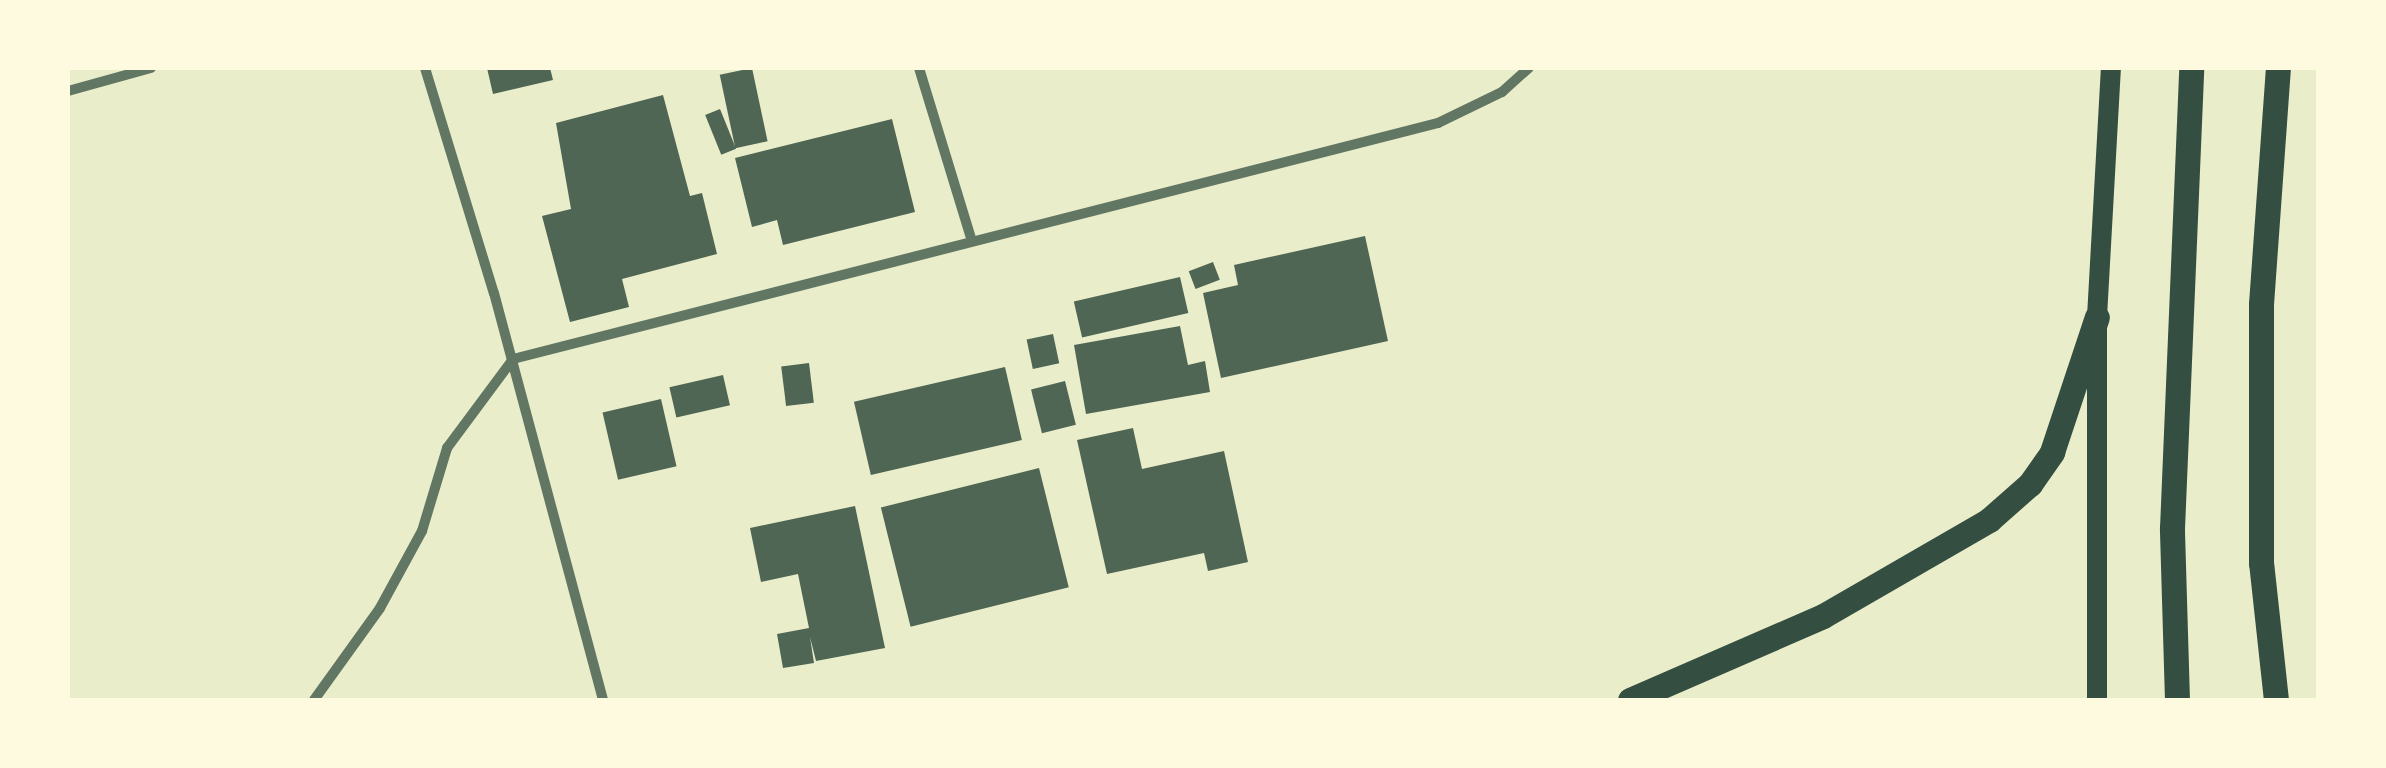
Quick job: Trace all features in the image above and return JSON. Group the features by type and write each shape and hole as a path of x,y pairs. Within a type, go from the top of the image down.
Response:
{"main road":[{"path":"2097,700 2097,318 2111,68"},
{"path":"2177,700 2172,528 2191,68"},
{"path":"2276,700 2261,563 2262,304 2278,68"},
{"path":"1630,700 1823,616 1989,520 2030,484 2052,452 2097,318"}],"street":[{"path":"68,90 151,68"},
{"path":"425,68 513,359 604,700"},
{"path":"920,68 972,240"},
{"path":"314,700 380,608 422,532 446,448 513,359 1438,123 1502,92 1530,68"}],"building":[{"path":"487,68 550,68 553,80 493,94"},
{"path":"752,68 768,141 735,148 720,75"},
{"path":"663,95 690,196 702,193 717,254 622,279 629,307 570,322 542,216 571,209 556,123"},
{"path":"720,109 736,149 721,155 705,115"},
{"path":"892,119 915,212 783,245 777,220 752,227 735,158"},
{"path":"1365,236 1388,341 1221,378 1203,293 1238,285 1234,265"},
{"path":"1213,262 1220,280 1196,289 1189,271"},
{"path":"1180,277 1188,313 1082,338 1074,302"},
{"path":"1180,326 1188,365 1205,361 1210,392 1086,414 1074,345"},
{"path":"1053,334 1059,363 1033,369 1027,340"},
{"path":"809,363 814,403 786,406 781,366"},
{"path":"1005,367 1022,440 871,475 854,402"},
{"path":"723,375 730,405 676,418 669,387"},
{"path":"1065,381 1076,425 1042,433 1031,389"},
{"path":"661,399 677,466 618,480 603,412"},
{"path":"1133,428 1142,469 1224,451 1248,562 1208,571 1204,553 1107,574 1077,440"},
{"path":"1039,468 1069,587 911,627 881,507"},
{"path":"855,506 885,648 816,661 810,637 814,663 783,668 777,634 809,628 798,574 761,582 750,528"}]}
